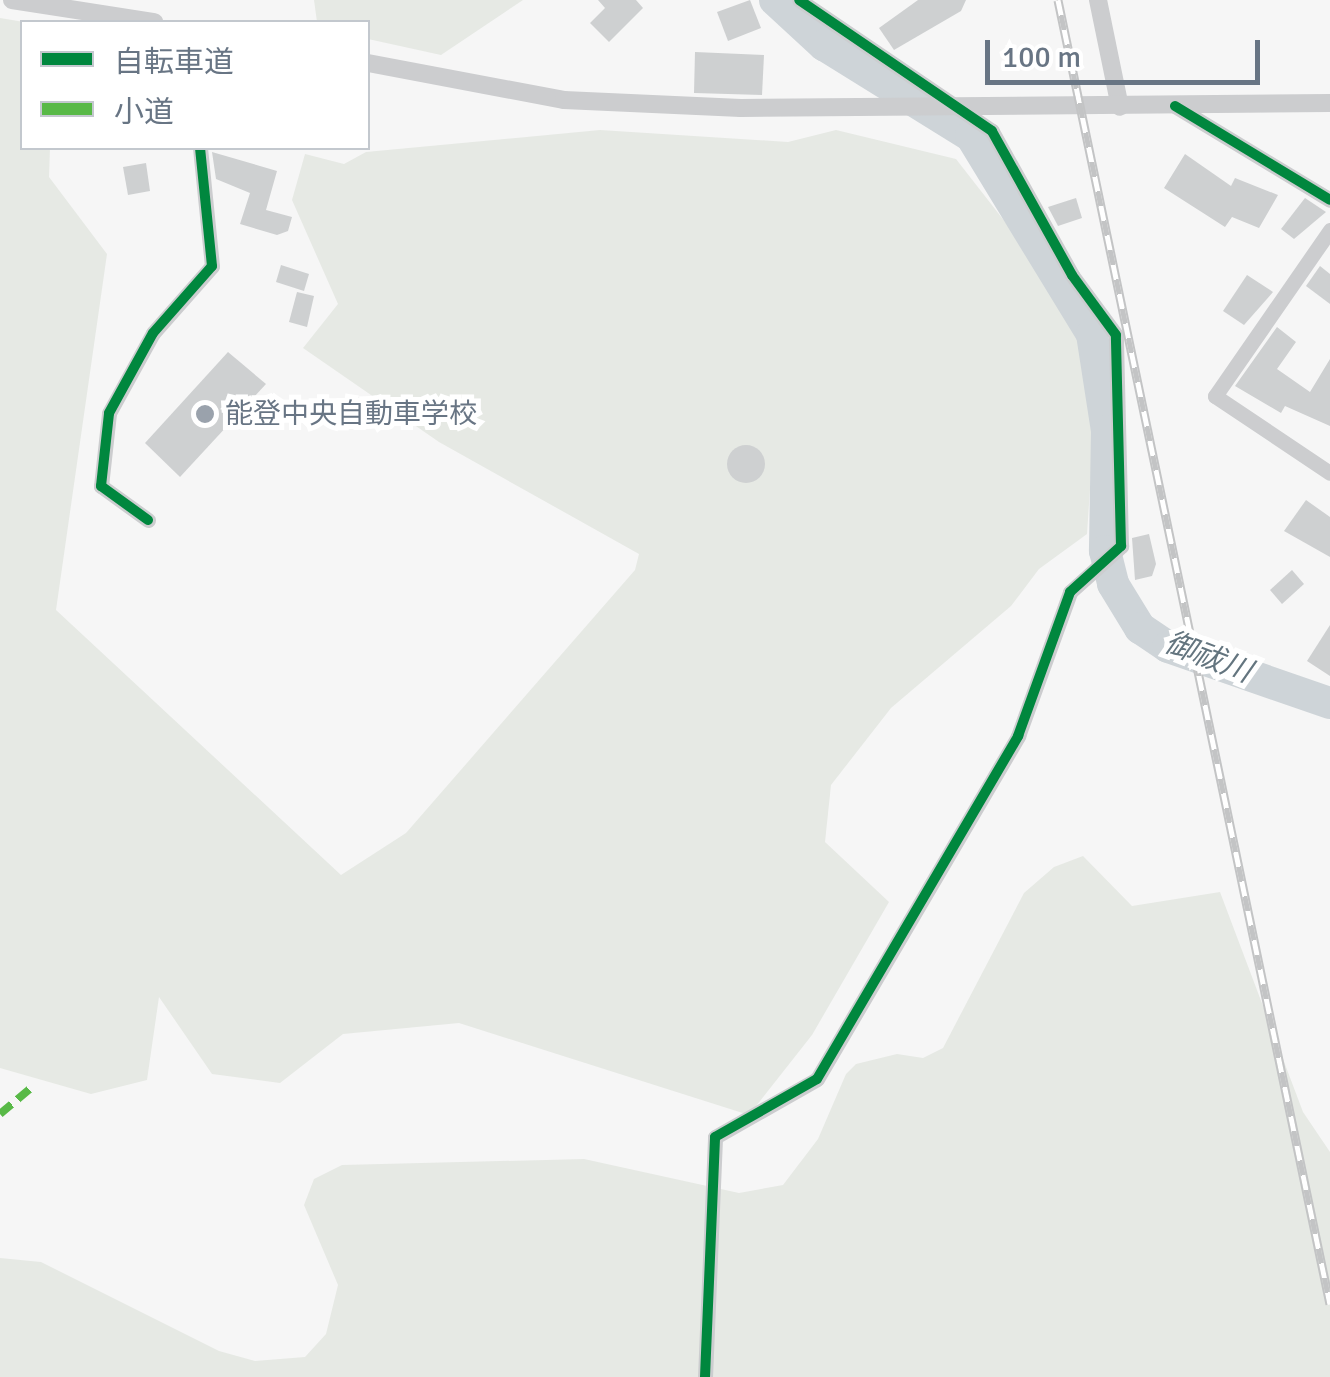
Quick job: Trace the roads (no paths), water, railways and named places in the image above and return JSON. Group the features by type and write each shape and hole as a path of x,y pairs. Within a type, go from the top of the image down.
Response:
{"street":[{"path":"12,0 141,20"},
{"path":"705,1377 715,1138 818,1079 1018,736 1070,592 1107,565 1121,546 1116,335 1072,275 992,131 963,107 798,0"},
{"path":"1098,0 1120,107"},
{"path":"370,63 564,100 916,108 1330,103"},
{"path":"1175,106 1330,200"},
{"path":"148,520 101,486 109,413 153,333 212,266 200,150"},
{"path":"1330,230 1215,396 1330,472"}],"waterway":[{"name":"御祓川","path":"775,0 824,45 971,136 1092,334 1107,431 1105,551 1113,584 1140,628 1168,647 1330,703"}],"railway":[{"path":"1058,0 1330,1304"}],"place":[{"name":"能登中央自動車学校","path":"205,414"}]}
